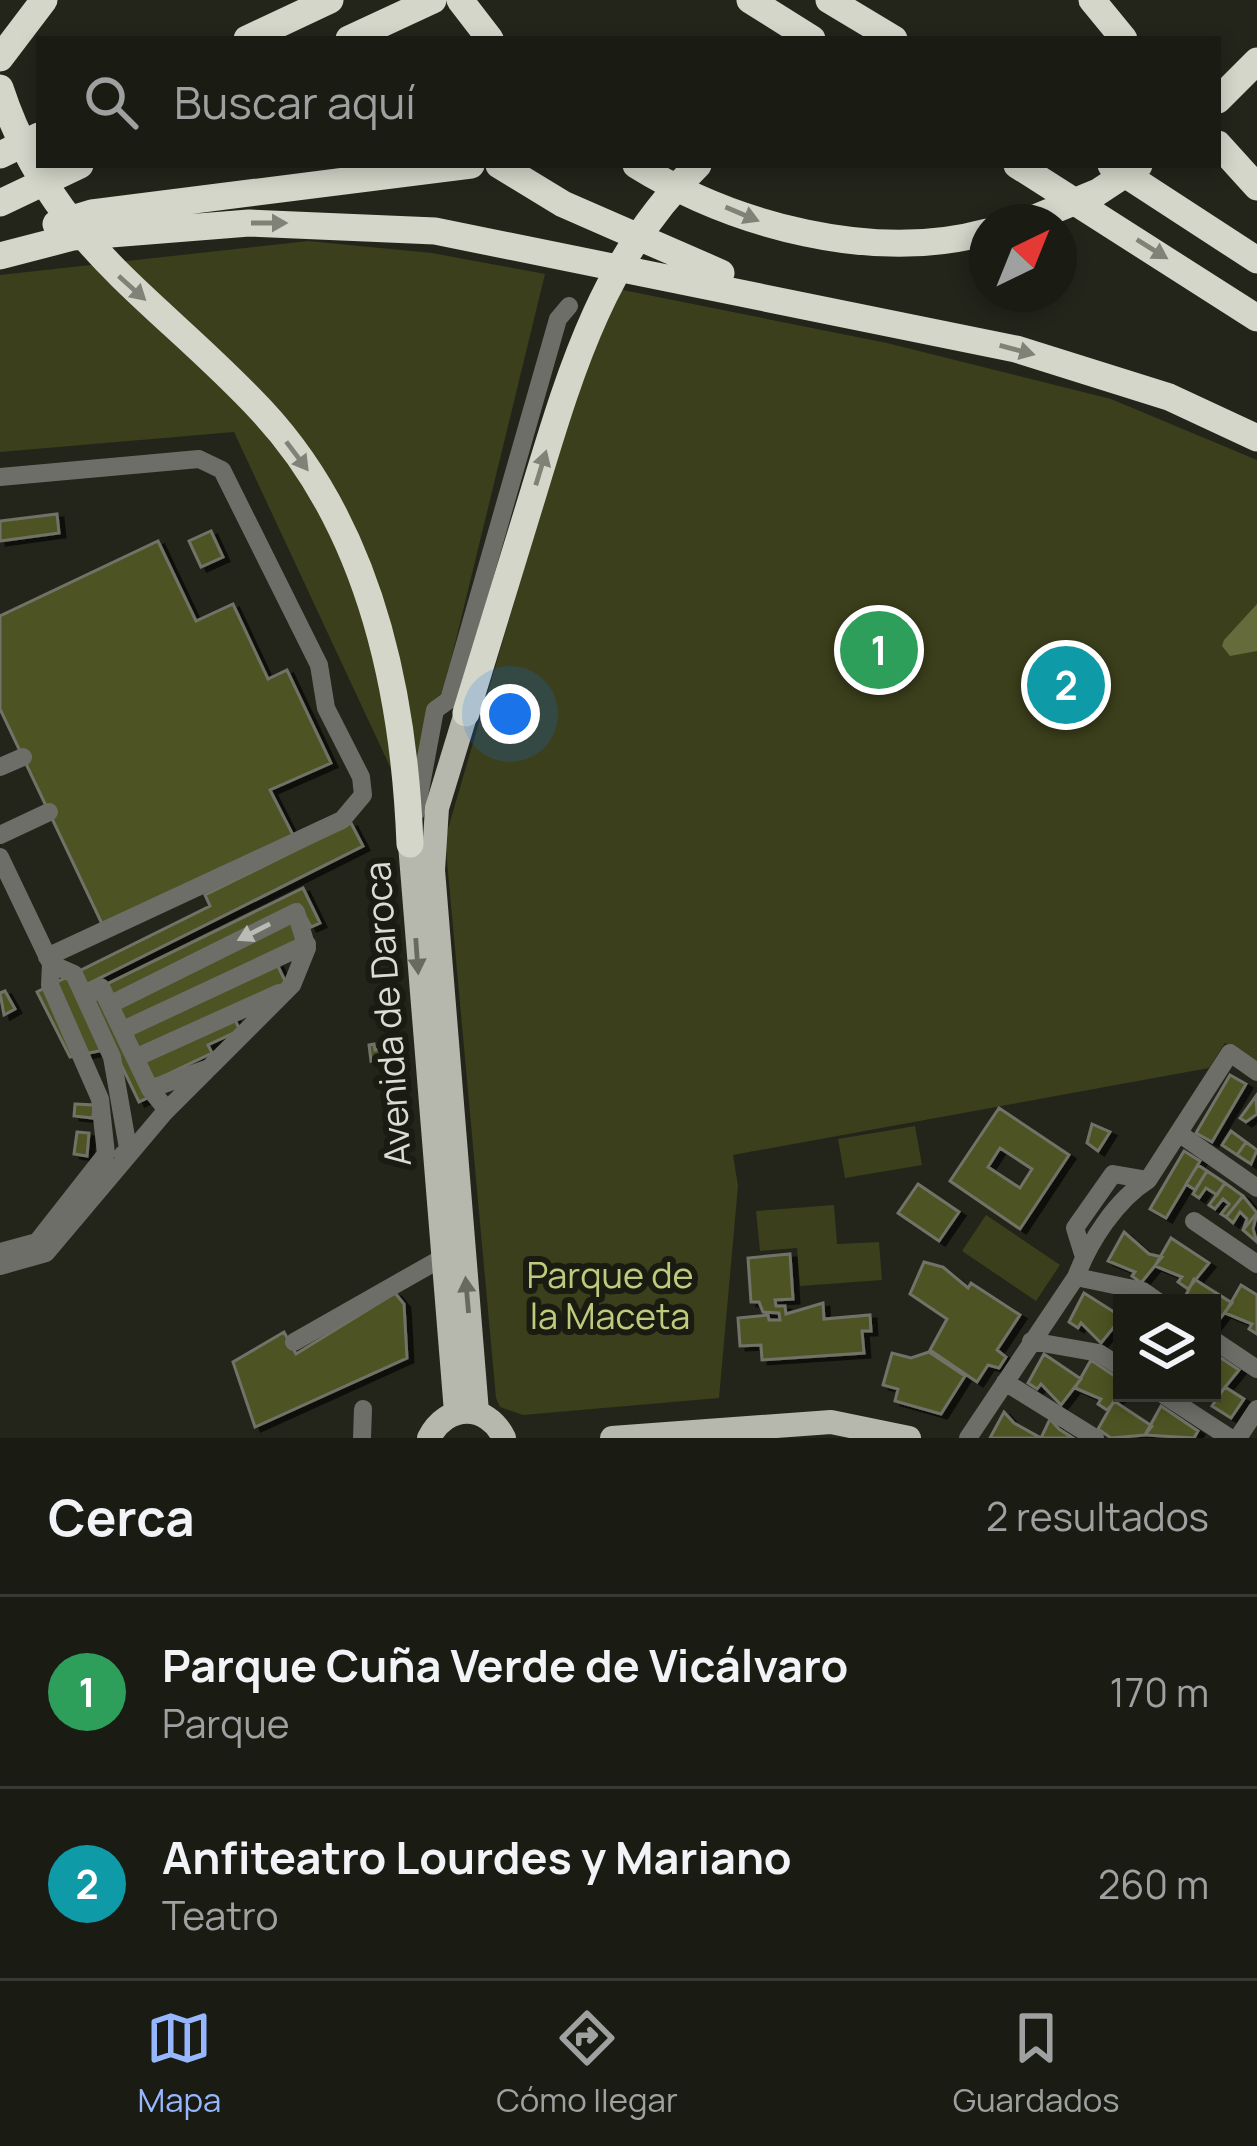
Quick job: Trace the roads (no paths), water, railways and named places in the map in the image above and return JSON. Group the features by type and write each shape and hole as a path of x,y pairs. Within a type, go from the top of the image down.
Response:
{"highway":[{"path":"0,58 44,0"},
{"path":"254,36 334,0 359,36"},
{"path":"355,36 433,0"},
{"path":"460,0 488,36"},
{"path":"750,0 809,36"},
{"path":"829,0 889,36"},
{"path":"816,36 838,0"},
{"path":"1092,0 1122,36"},
{"path":"1221,97 1254,64"},
{"path":"0,88 28,158 95,256 266,414 346,535 381,626 410,844"},
{"path":"0,155 36,137"},
{"path":"1221,147 1257,187"},
{"path":"0,202 74,168"},
{"path":"0,241 92,213 449,168"},
{"path":"504,168 562,205 692,263 820,305"},
{"path":"643,168 764,224 874,242 969,236"},
{"path":"458,706 507,580 574,358 600,298 646,220 695,168"},
{"path":"1022,168 1257,318"},
{"path":"1116,168 1257,260"},
{"path":"1069,204 1134,168"},
{"path":"0,256 113,233 249,223 435,231 820,305 1016,349 1168,397 1257,438"}],"main road":[{"name":"Avenida de Daroca","path":"458,706 437,808 433,871 466,1412"},
{"name":"Avenida de Daroca","path":"410,844 442,1258 466,1412"},
{"path":"428,1437 466,1412 495,1423 504,1438"},
{"path":"611,1438 833,1430 909,1438"}],"street":[{"path":"458,706 558,319 569,306"},
{"path":"0,477 199,459 222,470 319,665 326,708 361,777 363,795 342,820 49,960"},
{"name":"Avenida de Daroca","path":"410,844 436,710 458,706"},
{"path":"0,767 23,757"},
{"path":"0,836 49,812"},
{"path":"0,857 49,960 50,986 100,1099 106,1154 37,1242 0,1252"},
{"path":"0,1266 46,1252 167,1110 290,988 301,971 307,944 296,912 111,1004"},
{"path":"122,1030 307,944"},
{"path":"49,960 74,974 117,1075 129,1154"},
{"path":"84,996 101,987 149,1089 167,1110"},
{"path":"135,1058 290,988"},
{"path":"968,1438 1076,1277 1084,1256 1130,1191 1148,1180 1230,1053 1257,1072"},
{"path":"149,1089 209,1068"},
{"path":"1180,1134 1257,1188"},
{"path":"106,1154 129,1154"},
{"path":"1194,1221 1257,1264"},
{"path":"294,1342 442,1258"},
{"path":"1076,1277 1146,1294"},
{"path":"1031,1341 1099,1352 1113,1362"},
{"path":"1221,1345 1257,1369"},
{"path":"1005,1382 1095,1438"},
{"path":"1176,1402 1234,1438 1257,1409"},
{"path":"362,1438 363,1409"}],"place":[{"name":"Parque Cuña Verde de Vicálvaro","path":"879,650"},
{"name":"Anfiteatro Lourdes y Mariano","path":"1066,685"}],"park label":[{"name":"Parque de la Maceta","path":"610,1294"}]}
